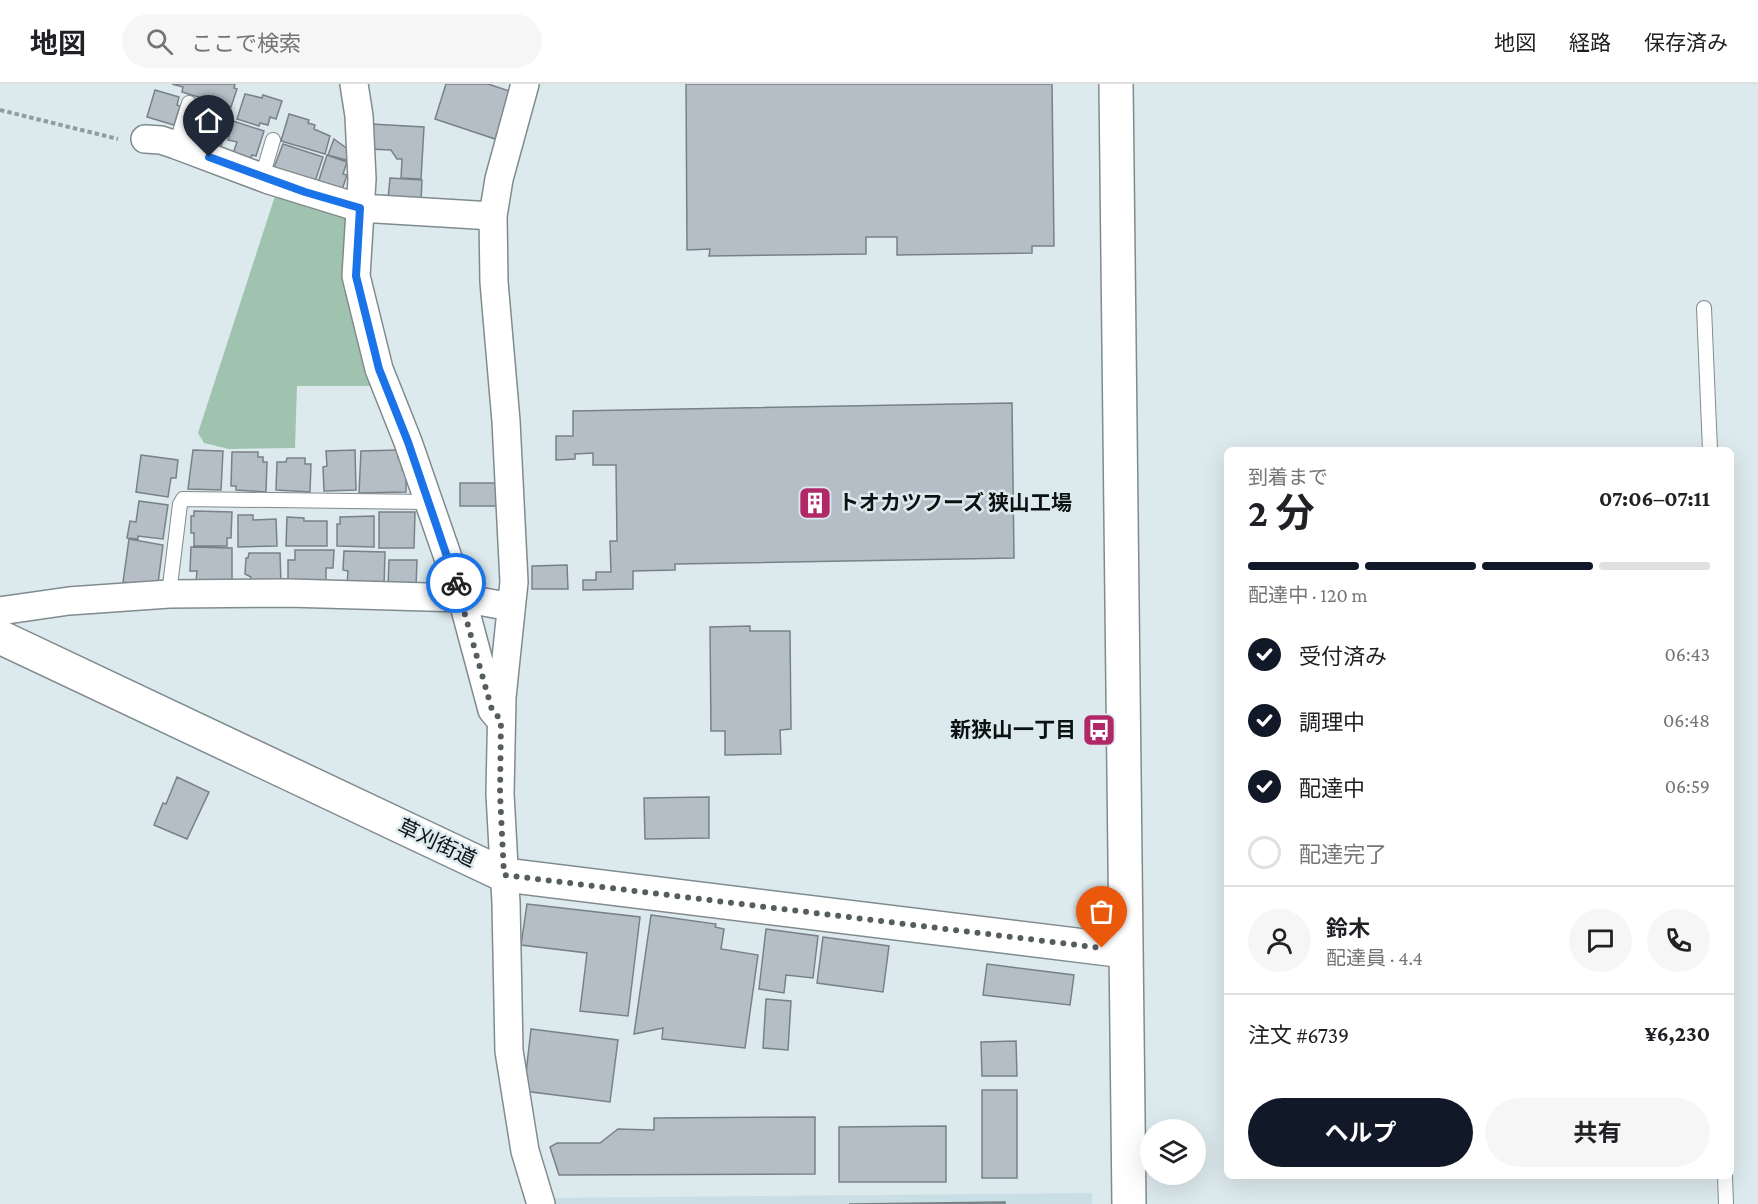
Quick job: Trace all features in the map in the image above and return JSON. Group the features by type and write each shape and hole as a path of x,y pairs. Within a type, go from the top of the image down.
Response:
{"street":[{"path":"354,84 359,116 362,179 356,276 379,369 462,598 492,710 501,720"},
{"path":"525,84 499,179 493,216 494,292 506,421 514,582 501,720 500,794 509,1051 525,1151 541,1204"},
{"path":"1116,84 1129,1204"},
{"path":"146,139 161,140 323,198 360,208 493,216"},
{"path":"0,611 69,601 169,594 462,598 511,607"},
{"name":"草刈街道","path":"0,637 504,875 1125,951"}],"lane":[{"path":"176,145 189,103"},
{"path":"262,177 273,140"},
{"path":"1704,308 1710,447"},
{"path":"169,594 180,504 183,500 428,502"},
{"path":"1725,1179 1726,1204"}],"path":[{"path":"0,110 114,140 146,139"}],"shaded area":[{"path":"1092,1193 1092,1204 553,1204 551,1198"}],"green space":[{"path":"275,196 341,212 347,219 375,386 297,386 295,448 229,449 204,443 198,433"}],"building":[{"path":"172,84 235,84 234,88 237,89 231,107 182,92 183,87"},
{"path":"446,84 488,84 512,92 495,139 435,119"},
{"path":"686,84 1052,84 1054,246 1032,246 1032,253 897,255 897,237 866,237 866,254 709,256 710,249 687,250"},
{"path":"155,90 179,97 177,105 180,106 174,125 147,117"},
{"path":"245,94 262,98 263,95 282,101 276,119 270,117 268,125 260,123 259,126 237,119"},
{"path":"204,104 231,112 221,147 193,143"},
{"path":"289,114 309,120 308,123 315,125 314,129 330,136 325,154 281,141"},
{"path":"233,121 264,131 256,156 252,155 249,163 232,157 237,142 228,140"},
{"path":"371,124 424,127 421,179 401,178 402,159 397,159 391,150 369,149"},
{"path":"334,139 349,150 346,160 328,155"},
{"path":"283,144 323,157 313,188 273,170"},
{"path":"327,155 347,162 343,174 347,175 341,193 317,186"},
{"path":"390,178 422,180 421,201 388,199"},
{"name":"トオカツフーズ 狭山工場","path":"1012,403 1014,558 675,564 675,570 633,571 633,589 583,590 583,580 596,580 596,572 611,572 610,541 617,541 616,465 593,465 593,453 575,454 575,459 556,460 556,436 573,436 573,411"},
{"path":"193,450 223,451 221,490 188,489"},
{"path":"355,450 356,490 324,491 323,467 327,466 326,451"},
{"path":"398,450 398,458 402,458 402,470 406,470 406,492 359,493 361,451"},
{"path":"232,452 258,452 258,457 263,457 263,462 267,462 266,492 236,490 236,486 231,486"},
{"path":"141,455 178,460 176,478 171,478 168,497 136,492"},
{"path":"287,458 305,458 305,464 311,464 310,492 276,490 277,462 286,462"},
{"path":"460,483 502,483 502,506 460,506"},
{"path":"139,501 168,505 163,539 138,536 138,539 127,538 130,521 136,522"},
{"path":"194,511 232,512 231,538 227,538 227,546 194,546 191,516 194,516"},
{"path":"379,512 415,512 414,548 379,548"},
{"path":"238,515 253,515 253,520 276,519 277,546 238,547"},
{"path":"374,516 374,547 337,546 337,524 340,524 340,517"},
{"path":"287,517 304,518 304,521 327,521 327,546 286,546"},
{"path":"129,539 163,545 158,583 150,586 123,582"},
{"path":"191,547 232,548 232,583 196,582 197,571 190,571"},
{"path":"295,550 334,550 333,568 326,568 326,583 288,583 288,560 295,560"},
{"path":"344,551 385,552 384,587 347,586 348,571 343,570"},
{"path":"249,553 280,553 281,585 251,584 251,577 245,574 246,558"},
{"path":"389,560 417,560 416,587 388,587"},
{"path":"567,565 568,589 532,589 532,566"},
{"path":"750,626 750,631 790,631 791,729 780,730 781,754 725,755 725,731 711,731 710,627"},
{"path":"177,777 209,792 187,839 154,825"},
{"path":"709,797 709,838 645,839 644,798"},
{"path":"527,904 640,917 628,1016 580,1011 587,953 521,945"},
{"path":"651,915 716,924 715,927 724,929 721,949 758,955 745,1048 662,1039 663,1028 634,1034"},
{"path":"766,929 818,936 813,978 786,975 784,993 759,989"},
{"path":"823,937 889,946 883,992 817,983"},
{"path":"987,964 1074,975 1070,1005 983,995"},
{"path":"766,999 791,1001 788,1050 763,1048"},
{"path":"531,1029 618,1040 610,1102 524,1091"},
{"path":"1016,1041 1017,1076 982,1076 981,1042"},
{"path":"982,1090 1017,1090 1017,1178 982,1178"},
{"path":"815,1117 815,1174 559,1175 550,1147 557,1143 600,1143 618,1129 654,1130 654,1118"},
{"path":"946,1126 946,1182 839,1182 839,1127"},
{"path":"1005,1202 1005,1204 849,1204"}],"way so far":[{"path":"456,583 492,710 501,720 500,794 504,875 1102,948"}],"place":[{"name":"トオカツフーズ 狭山工場","path":"815,503"},
{"name":"新狭山一丁目","path":"1099,730"}],"route":[{"path":"209,157 269,180 360,208 356,276 379,369 408,442 456,583"}]}
